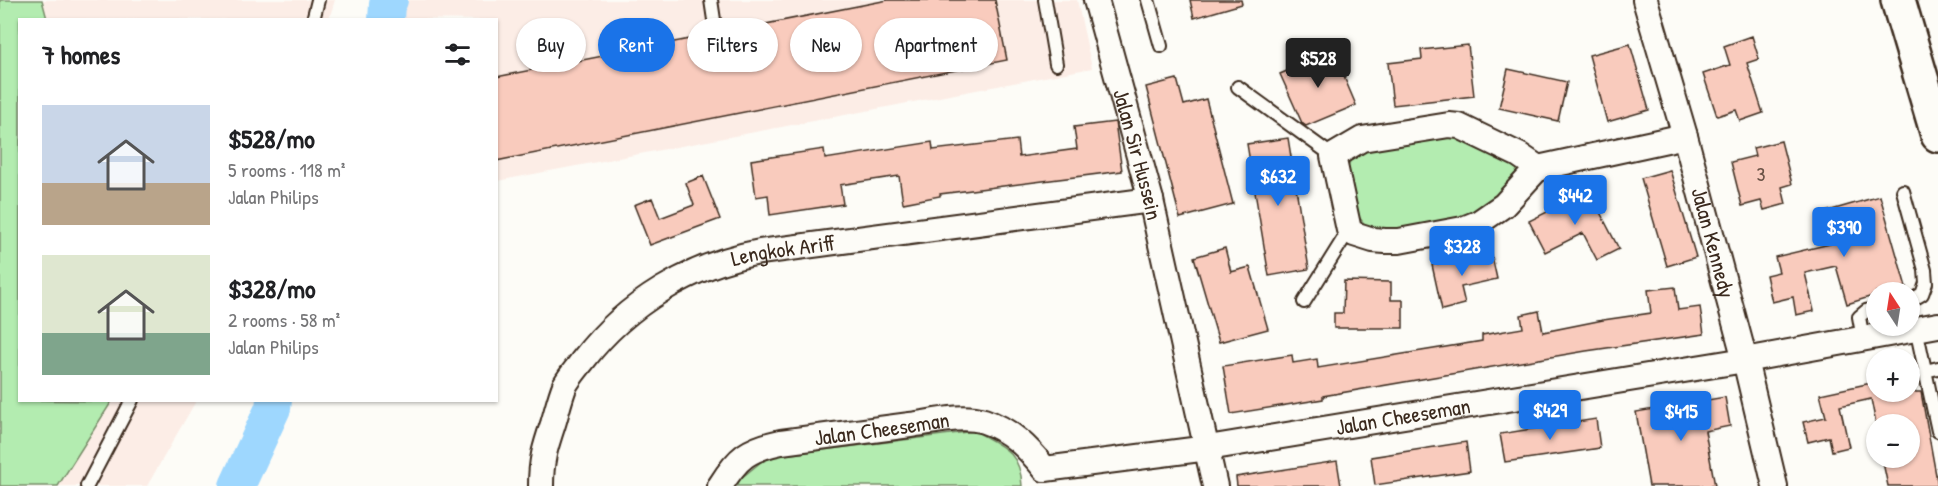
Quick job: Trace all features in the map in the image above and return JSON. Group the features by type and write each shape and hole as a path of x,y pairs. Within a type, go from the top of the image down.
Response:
{"highway":[{"path":"1898,0 1938,135"}],"street":[{"name":"Jalan Sir Hussein","path":"1096,0 1151,200 1215,486"},
{"name":"Jalan Kennedy","path":"1645,0 1685,136 1745,360 1775,486"},
{"path":"1538,168 1519,155 1460,126 1449,125 1362,139 1333,156 1349,230 1373,240 1399,241 1463,229 1478,223 1504,205 1538,168 1685,136"},
{"name":"Lengkok Ariff","path":"541,486 541,461 566,383 595,344 628,312 709,265 734,256 760,252 1151,200"},
{"name":"Jalan Cheeseman","path":"720,486 744,454 781,441 951,420 983,421 1006,432 1027,447 1042,478 1208,448 1745,360 1932,325"}],"lane":[{"path":"314,18 318,0"},
{"path":"711,0 714,18"},
{"path":"1045,0 1056,64"},
{"path":"1148,0 1161,45"},
{"path":"1238,87 1333,156"},
{"path":"1903,191 1925,276 1920,295"},
{"path":"1304,303 1349,230"},
{"path":"1863,339 1859,317 1866,311"},
{"path":"1932,325 1932,369 1938,431"},
{"path":"87,486 131,402"}],"shaded area":[{"path":"0,0 335,0 329,18 18,18 18,402 195,402 147,486 0,486"},
{"path":"409,0 1077,0 1092,68 498,181 498,18 402,18 401,14"}],"green space":[{"path":"0,0 42,0 47,18 18,18 18,402 111,402 58,486 0,486"},
{"path":"1454,135 1514,164 1520,174 1479,214 1383,233 1368,229 1359,217 1348,167 1353,153 1369,147"},
{"path":"975,431 1001,446 1014,458 1021,474 1022,486 737,486 740,479 767,457"}],"building":[{"path":"888,0 995,0 1007,60 998,62 998,18 874,18 874,72 946,72 498,161 498,77 521,72 586,72 586,59 598,57 598,72 675,72 675,42 687,39 687,72 778,72 778,22 790,19 790,72 862,72 862,18 796,18"},
{"path":"1190,0 1241,0 1242,4 1194,18"},
{"path":"1752,36 1759,59 1747,63 1763,113 1740,121 1736,110 1717,116 1703,74 1730,65 1724,46"},
{"path":"1630,44 1649,110 1607,122 1589,55"},
{"path":"1468,45 1474,96 1393,105 1388,63 1422,59 1421,50"},
{"path":"1333,51 1356,105 1306,126 1302,123 1280,74"},
{"path":"1508,69 1567,82 1558,121 1499,108"},
{"path":"1177,79 1184,105 1206,99 1233,204 1180,218 1146,87"},
{"path":"1115,122 1122,171 940,194 940,196 903,203 899,176 840,185 843,204 770,215 768,195 756,197 751,160 824,149 825,159 932,142 933,150 1017,140 1019,157 1077,149 1074,127"},
{"path":"1288,138 1309,269 1269,276 1247,144"},
{"path":"1781,141 1792,184 1782,187 1786,204 1764,210 1761,201 1742,206 1731,162 1755,156 1753,148"},
{"path":"1670,170 1696,257 1667,266 1641,178"},
{"path":"703,176 720,219 650,245 634,205 652,198 660,218 694,205 686,183"},
{"path":"1589,191 1619,249 1597,260 1583,233 1545,252 1529,221"},
{"path":"1880,196 1905,282 1866,282 1866,298 1847,304 1836,266 1805,273 1814,311 1796,315 1793,297 1772,302 1766,275 1779,272 1775,257 1830,244 1821,213"},
{"path":"1225,248 1231,272 1250,267 1268,329 1219,342 1194,257"},
{"path":"1491,252 1497,279 1461,287 1465,304 1442,310 1432,265"},
{"path":"1344,281 1391,282 1391,300 1403,300 1403,328 1334,328 1334,313 1343,313"},
{"path":"1675,287 1678,310 1700,307 1704,334 1586,351 1231,414 1223,366 1292,355 1293,363 1317,359 1318,368 1482,341 1482,335 1523,328 1521,315 1539,311 1543,332 1651,313 1648,290"},
{"path":"1866,384 1866,400 1840,406 1849,447 1832,451 1829,437 1808,442 1803,422 1826,417 1820,394"},
{"path":"1921,392 1938,486 1888,486 1884,468 1920,468 1920,414 1874,414 1872,402 1920,402"},
{"path":"1725,397 1730,426 1705,431 1715,486 1649,486 1636,412"},
{"path":"1596,419 1600,448 1505,462 1500,434"},
{"path":"1466,442 1470,471 1375,485 1371,457"},
{"path":"1337,461 1341,486 1237,486 1236,477"}],"waterway":[{"path":"386,18 387,4 390,0"},
{"path":"237,486 274,402"}]}
